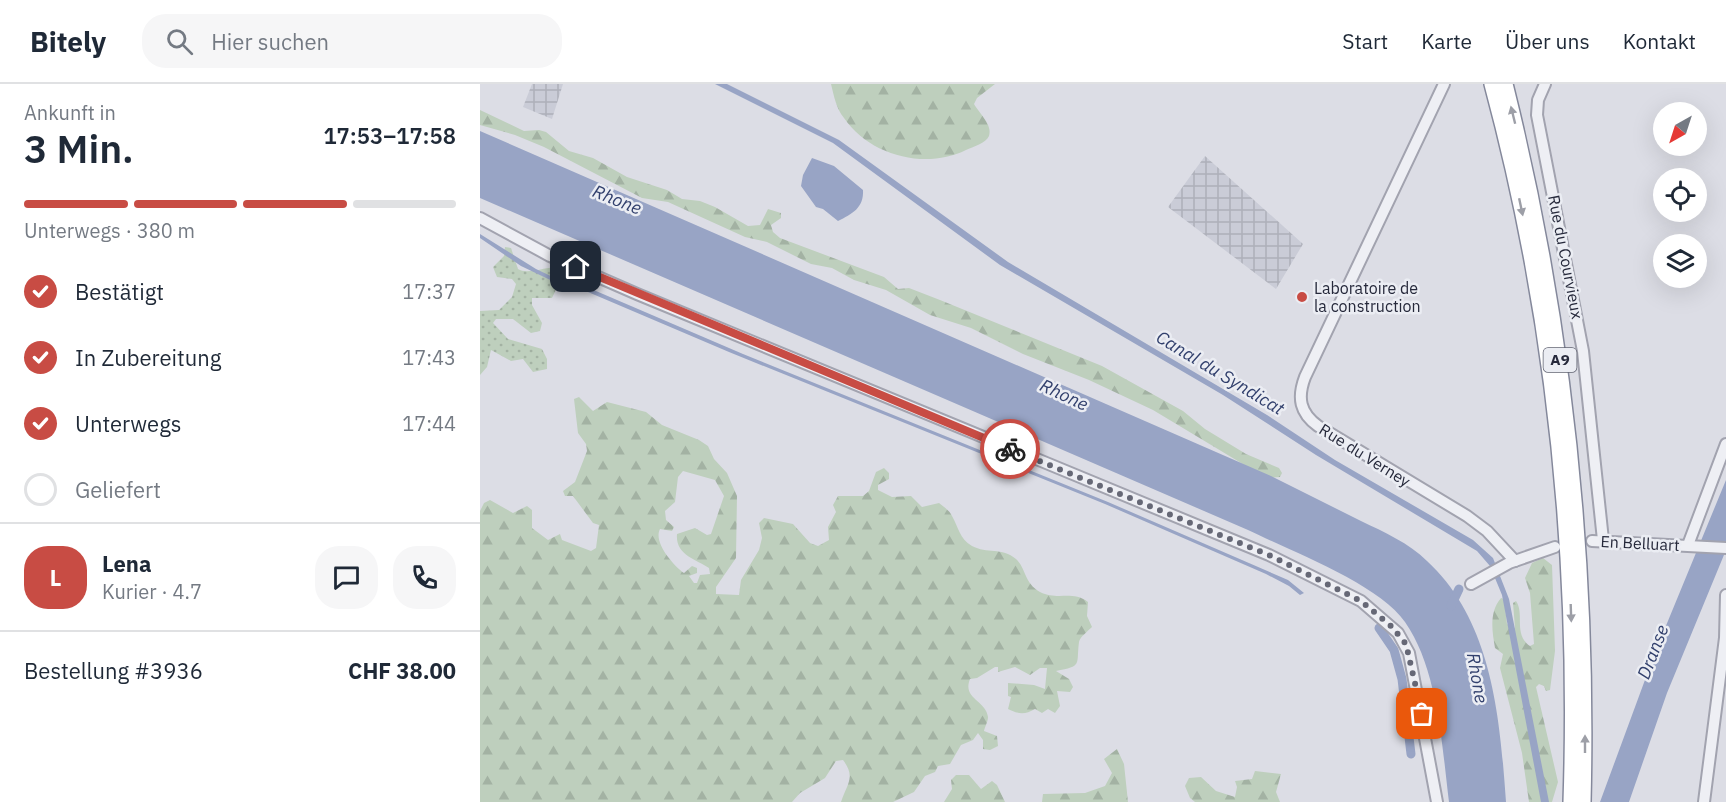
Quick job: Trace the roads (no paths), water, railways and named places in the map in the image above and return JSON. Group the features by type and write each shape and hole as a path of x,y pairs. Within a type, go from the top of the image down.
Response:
{"highway":[{"name":"A9","path":"1491,84 1499,109 1536,281 1559,445 1571,616 1571,802"},
{"name":"A9","path":"1505,84 1547,275 1568,422 1583,605 1584,802"}],"street":[{"name":"Rue du Verney","path":"1444,84 1305,377 1301,390 1301,406 1309,419 1318,426 1477,523 1511,563"},
{"name":"Rue du Courvieux","path":"1545,84 1538,100 1537,115 1583,351 1597,540"},
{"path":"480,218 550,256 619,286 1221,535 1354,597 1398,633 1409,653 1437,802"},
{"path":"1692,545 1726,444"},
{"name":"En Belluart","path":"1597,540 1726,548"},
{"path":"1471,584 1511,563 1555,547"},
{"path":"1704,802 1725,638 1726,595"}],"water":[{"name":"Canal du Syndicat","path":"715,84 727,84 839,140 1008,262 1267,415 1335,460 1473,540 1493,558 1509,599 1549,802 1541,802 1502,595 1490,566 1477,551 1316,455 1223,395 1000,265 833,143"},
{"name":"Rhone","path":"480,131 1271,476 1404,543 1427,561 1449,585 1466,613 1479,642 1496,705 1506,802 1449,802 1437,709 1425,662 1405,622 1393,608 1376,595 1333,570 1248,530 480,198"},
{"path":"812,158 834,166 863,190 859,206 838,221 823,209 816,207 801,186 803,175"},
{"path":"480,234 536,269 559,280 582,285 743,354 1108,502 1288,580 1304,593 1300,595 1289,586 1266,574 1105,504 729,352 588,292 565,287 521,266 480,238"},
{"name":"Dranse","path":"1726,480 1726,550 1667,693 1629,802 1600,802 1656,650"}],"waterway":[{"path":"1451,606 1459,589"},
{"path":"1379,628 1394,650 1402,679 1411,754"}],"place":[{"name":"Laboratoire de la construction","path":"1302,297"}]}
